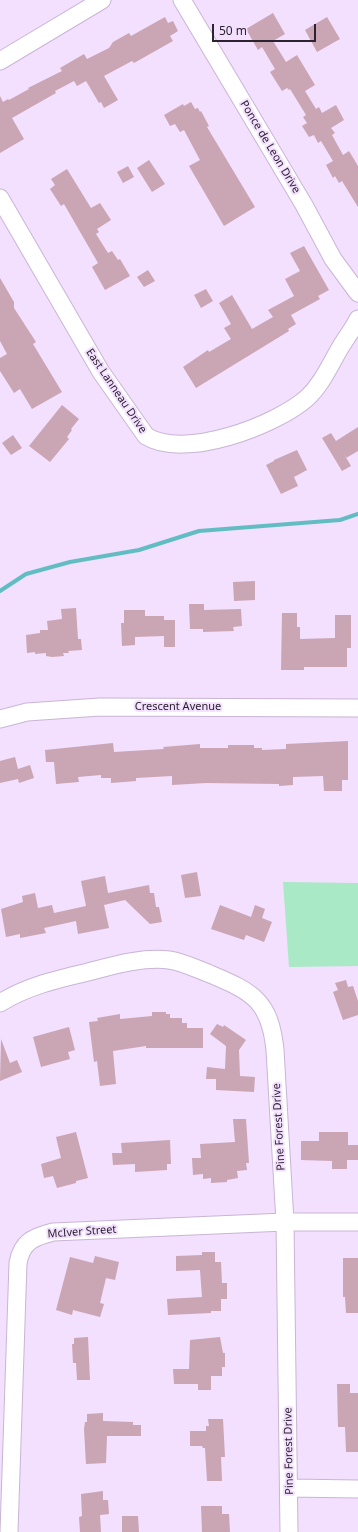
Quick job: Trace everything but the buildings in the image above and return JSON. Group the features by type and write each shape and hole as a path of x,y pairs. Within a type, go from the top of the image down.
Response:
{"street":[{"path":"0,60 102,0"},
{"name":"Ponce de Leon Drive","path":"182,0 304,205 333,259 358,293"},
{"name":"East Lanneau Drive","path":"0,198 101,372 146,436 155,442 168,444 192,443 220,438 258,427 293,409 307,398 319,385 358,319"},
{"name":"Crescent Avenue","path":"0,718 28,712 93,707 358,708"},
{"name":"Pine Forest Drive","path":"0,1003 25,990 43,983 127,962 151,960 170,960 184,964 242,987 260,1002 272,1025 275,1050 285,1222 289,1532"},
{"name":"McIver Street","path":"9,1532 18,1263 20,1253 26,1244 36,1237 53,1232 285,1222 358,1222"},
{"path":"289,1488 358,1489"}],"green space":[{"path":"283,882 358,883 358,966 289,967"}],"waterway":[{"path":"0,591 26,574 70,562 139,550 199,531 340,520 358,514"}]}
